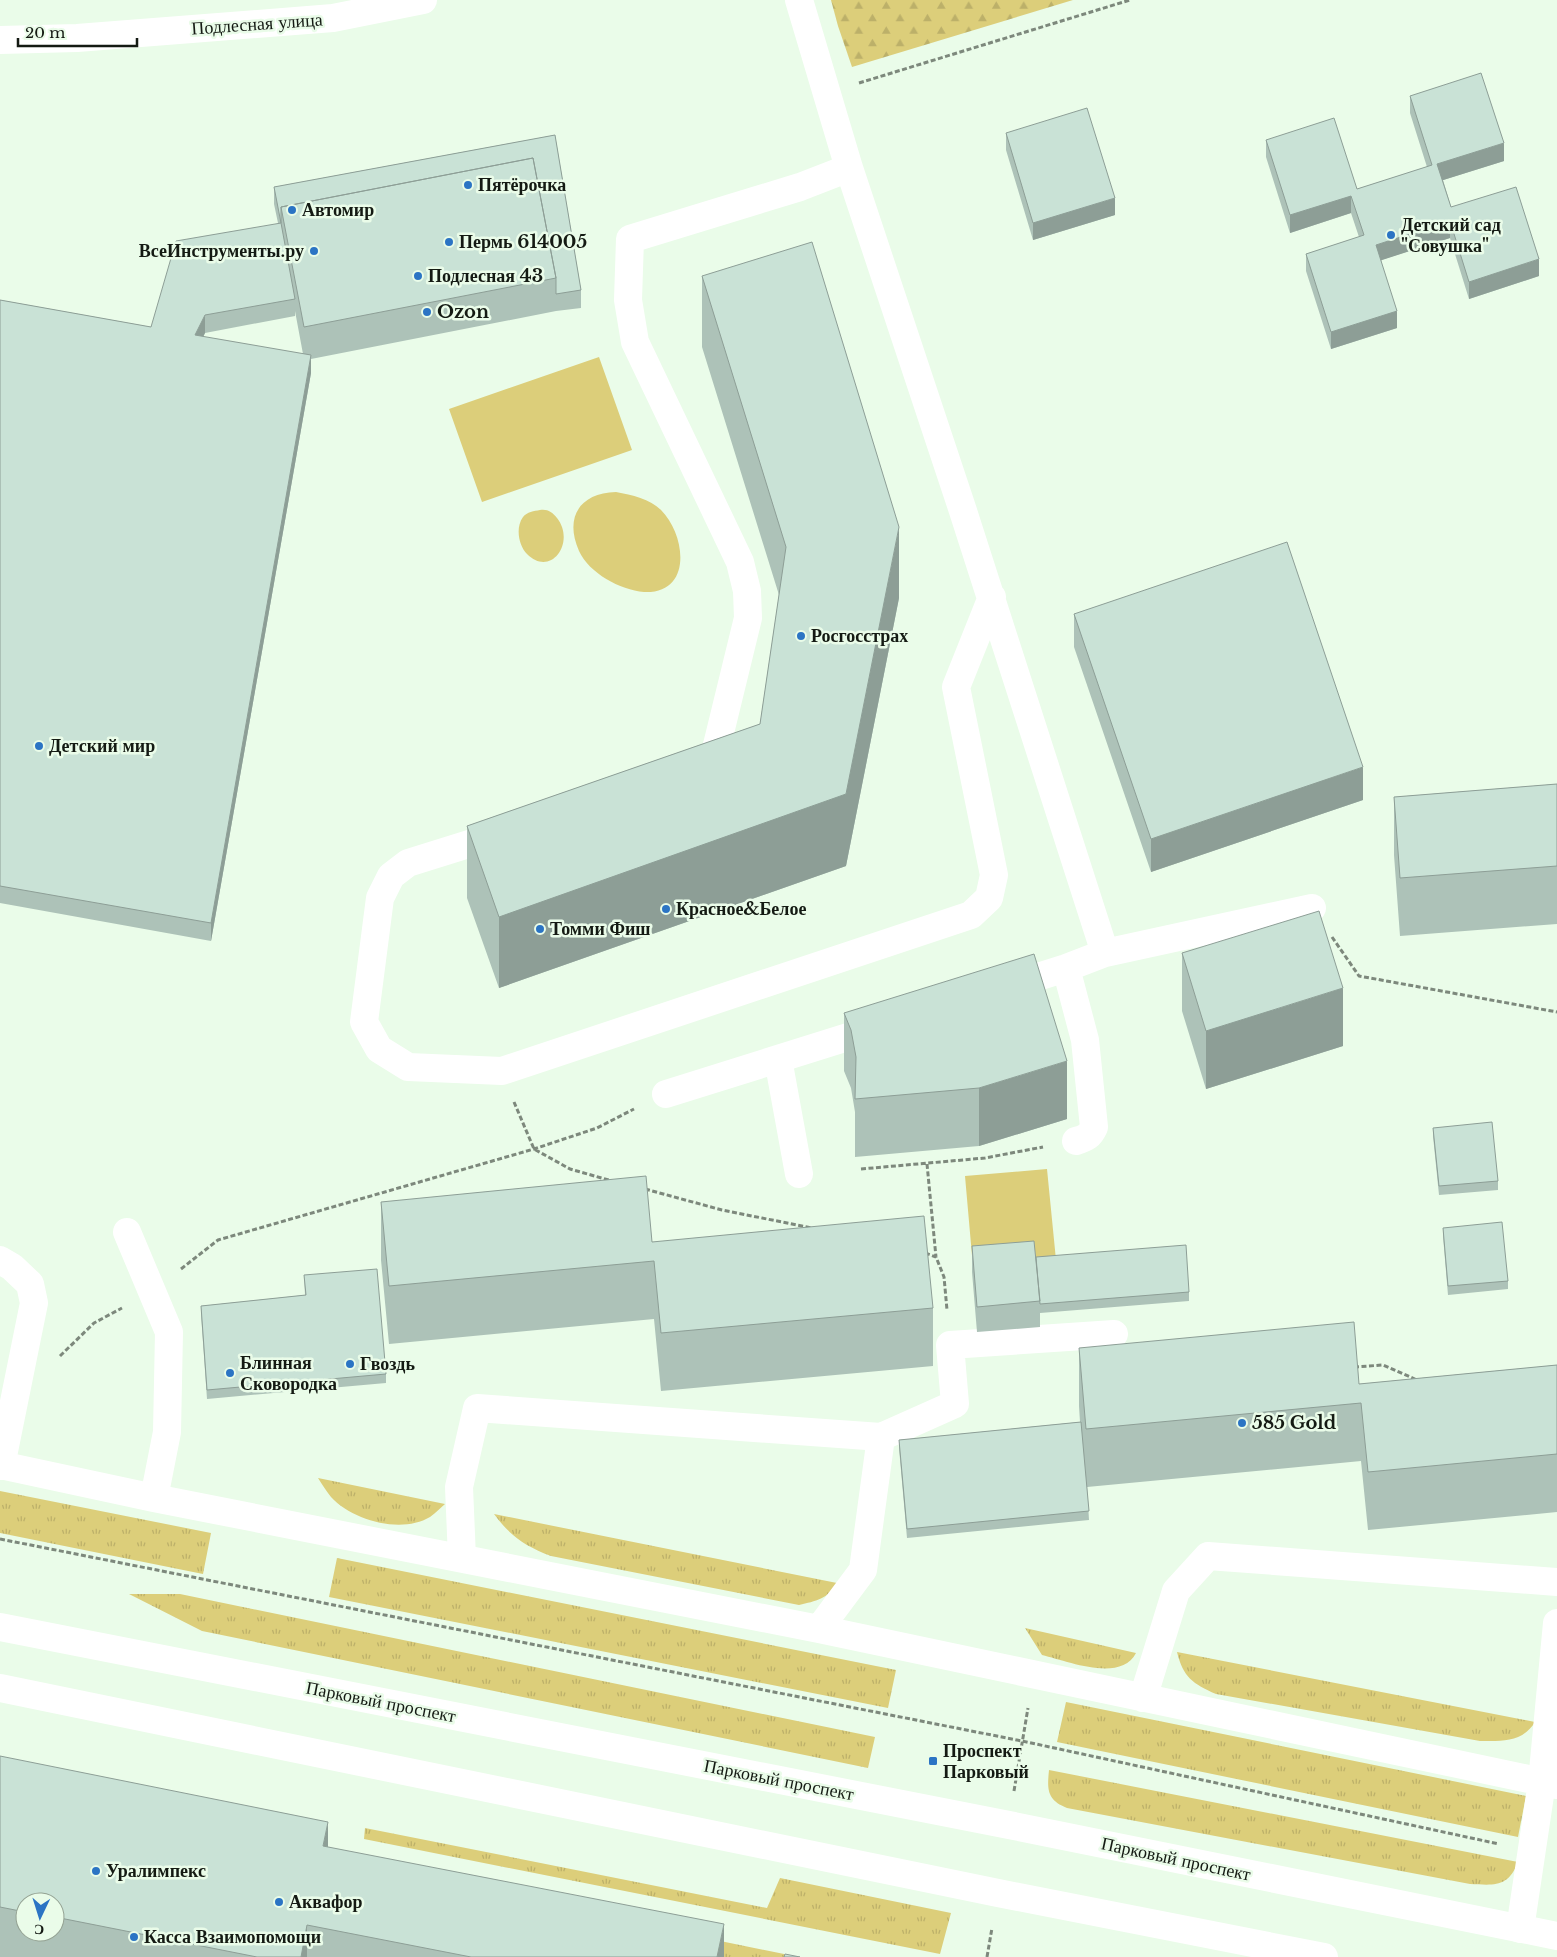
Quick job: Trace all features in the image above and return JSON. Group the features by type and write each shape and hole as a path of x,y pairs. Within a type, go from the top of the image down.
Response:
{"main road":[{"name":"Подлесная улица","path":"0,40 77,38 333,18 422,0"},
{"path":"799,0 849,168 992,597 1105,952"},
{"path":"676,781 695,776 711,763 748,618 747,592 740,562 635,342 628,300 630,239 800,187 849,168"},
{"path":"532,825 408,862 391,876 380,898 364,1022 379,1049 408,1067 502,1071 971,915 989,898 994,875 956,687 992,597"},
{"path":"982,994 1066,968 1105,952 1312,908"},
{"path":"1066,968 1085,1040 1094,1127 1086,1138 1076,1141"},
{"path":"666,1094 899,1021"},
{"path":"778,1059 800,1174"},
{"path":"127,1232 169,1332 167,1432 154,1498"},
{"path":"0,1260 12,1267 30,1284 34,1304 1,1465 154,1498 819,1629 1550,1783"},
{"path":"462,1558 459,1487 478,1408 881,1437 955,1404 950,1345 1114,1334"},
{"path":"819,1629 863,1570 881,1437"},
{"path":"1143,1698 1176,1591 1208,1556 1557,1582"},
{"path":"1520,1929 1532,1851 1550,1783 1557,1623"},
{"name":"Парковый проспект","path":"0,1627 1009,1825 1557,1936"},
{"path":"0,1688 1324,1957"}],"path":[{"path":"828,93 1130,0"},
{"path":"1312,908 1359,976 1557,1012"},
{"path":"502,1071 534,1149 570,1169 617,1182"},
{"path":"54,1362 94,1323 152,1292 218,1240 534,1149 597,1128 666,1094"},
{"path":"861,1169 985,1158 1076,1141"},
{"path":"927,1164 936,1257 944,1277 950,1345"},
{"path":"636,1187 722,1210 819,1230"},
{"path":"923,1252 936,1257"},
{"path":"1354,1367 1383,1364 1426,1383"},
{"path":"0,1539 1022,1740 1532,1851"}],"green space":[{"path":"831,0 1073,0 852,67"},
{"path":"599,357 632,450 482,502 449,409"},
{"path":"616,492 640,498 657,506 669,521 676,534 680,547 678,574 671,584 660,590 635,591 616,584 606,579 590,566 579,551 573,528 578,509 593,497 603,493"},
{"path":"543,510 552,513 557,518 562,527 564,537 558,554 544,562 536,560 524,551 519,537 519,526 523,517 533,511"},
{"path":"1047,1169 1056,1260 973,1267 965,1176"},
{"path":"318,1478 445,1504 430,1517 419,1522 392,1524 378,1522 352,1513 340,1505 331,1497"},
{"path":"0,1491 211,1533 203,1574 0,1533"},
{"path":"494,1514 837,1583 826,1596 799,1605 551,1556 519,1540"},
{"path":"337,1558 896,1670 888,1708 329,1597"},
{"path":"129,1594 180,1594 875,1737 868,1768 202,1631"},
{"path":"1025,1628 1136,1653 1129,1662 1118,1667 1093,1668 1079,1665 1042,1655"},
{"path":"1177,1652 1535,1722 1530,1729 1518,1737 1504,1741 1480,1741 1216,1694 1190,1679 1182,1668"},
{"path":"1066,1702 1526,1796 1518,1837 1057,1742"},
{"path":"1049,1770 1518,1862 1510,1877 1505,1881 1486,1885 1470,1884 1067,1808 1055,1802 1050,1794 1048,1783"},
{"path":"365,1828 767,1908 780,1878 951,1913 940,1954 364,1839"},
{"path":"696,1936 789,1955 788,1957 695,1957"}],"building":[{"path":"1481,73 1504,143 1437,164 1451,207 1516,187 1539,259 1469,282 1450,221 1376,245 1397,311 1331,332 1306,254 1364,235 1351,196 1290,215 1266,140 1334,118 1357,189 1432,165 1410,96"},
{"path":"1087,108 1115,198 1033,223 1006,133"},
{"path":"555,135 581,290 556,294 556,278 533,158 281,207 281,223 274,187"},
{"name":"Подлесная 43","path":"533,158 556,278 304,327 281,207"},
{"path":"281,223 295,299 205,315 195,335 311,355 211,923 0,886 0,300 151,327 176,241"},
{"path":"812,242 899,527 846,794 499,917 467,826 760,724 786,547 702,276"},
{"path":"1287,542 1363,767 1151,839 1074,614"},
{"path":"1557,784 1557,866 1400,878 1394,797"},
{"path":"1319,911 1343,988 1206,1031 1182,953"},
{"path":"1034,954 1067,1061 979,1088 855,1099 856,1057 851,1030 844,1013"},
{"path":"1492,1122 1498,1181 1439,1186 1433,1128"},
{"path":"646,1176 652,1242 924,1216 933,1308 661,1333 654,1261 389,1286 381,1202"},
{"path":"1502,1222 1508,1281 1448,1286 1443,1228"},
{"path":"1034,1241 1040,1301 977,1307 972,1246"},
{"path":"1186,1245 1189,1292 1040,1304 1036,1257"},
{"path":"377,1269 386,1374 207,1390 201,1306 306,1295 304,1275"},
{"path":"1354,1322 1359,1384 1557,1365 1557,1454 1368,1472 1361,1403 1086,1429 1079,1348"},
{"path":"1081,1422 1089,1511 907,1529 899,1440"},
{"path":"0,1756 328,1822 323,1846 724,1924 717,1957 471,1957 307,1925 301,1957 257,1957 65,1919 65,1892 15,1892 15,1910 0,1907"},
{"path":"785,1954 800,1957 784,1957"}],"place":[{"name":"Пятёрочка","path":"468,185"},
{"name":"Автомир","path":"292,210"},
{"name":"Детский сад \"Совушка\"","path":"1391,235"},
{"name":"Пермь 614005","path":"449,242"},
{"name":"ВсеИнструменты.ру","path":"314,251"},
{"name":"Подлесная 43","path":"418,276"},
{"name":"Ozon","path":"427,312"},
{"name":"Росгосстрах","path":"801,636"},
{"name":"Детский мир","path":"39,746"},
{"name":"Красное&Белое","path":"666,909"},
{"name":"Томми Фиш","path":"540,929"},
{"name":"Гвоздь","path":"350,1364"},
{"name":"Блинная Сковородка","path":"230,1373"},
{"name":"585 Gold","path":"1242,1423"},
{"name":"Проспект Парковый","path":"933,1761"},
{"name":"Уралимпекс","path":"96,1871"},
{"name":"Аквафор","path":"279,1902"},
{"name":"Касса Взаимопомощи","path":"134,1937"}]}
